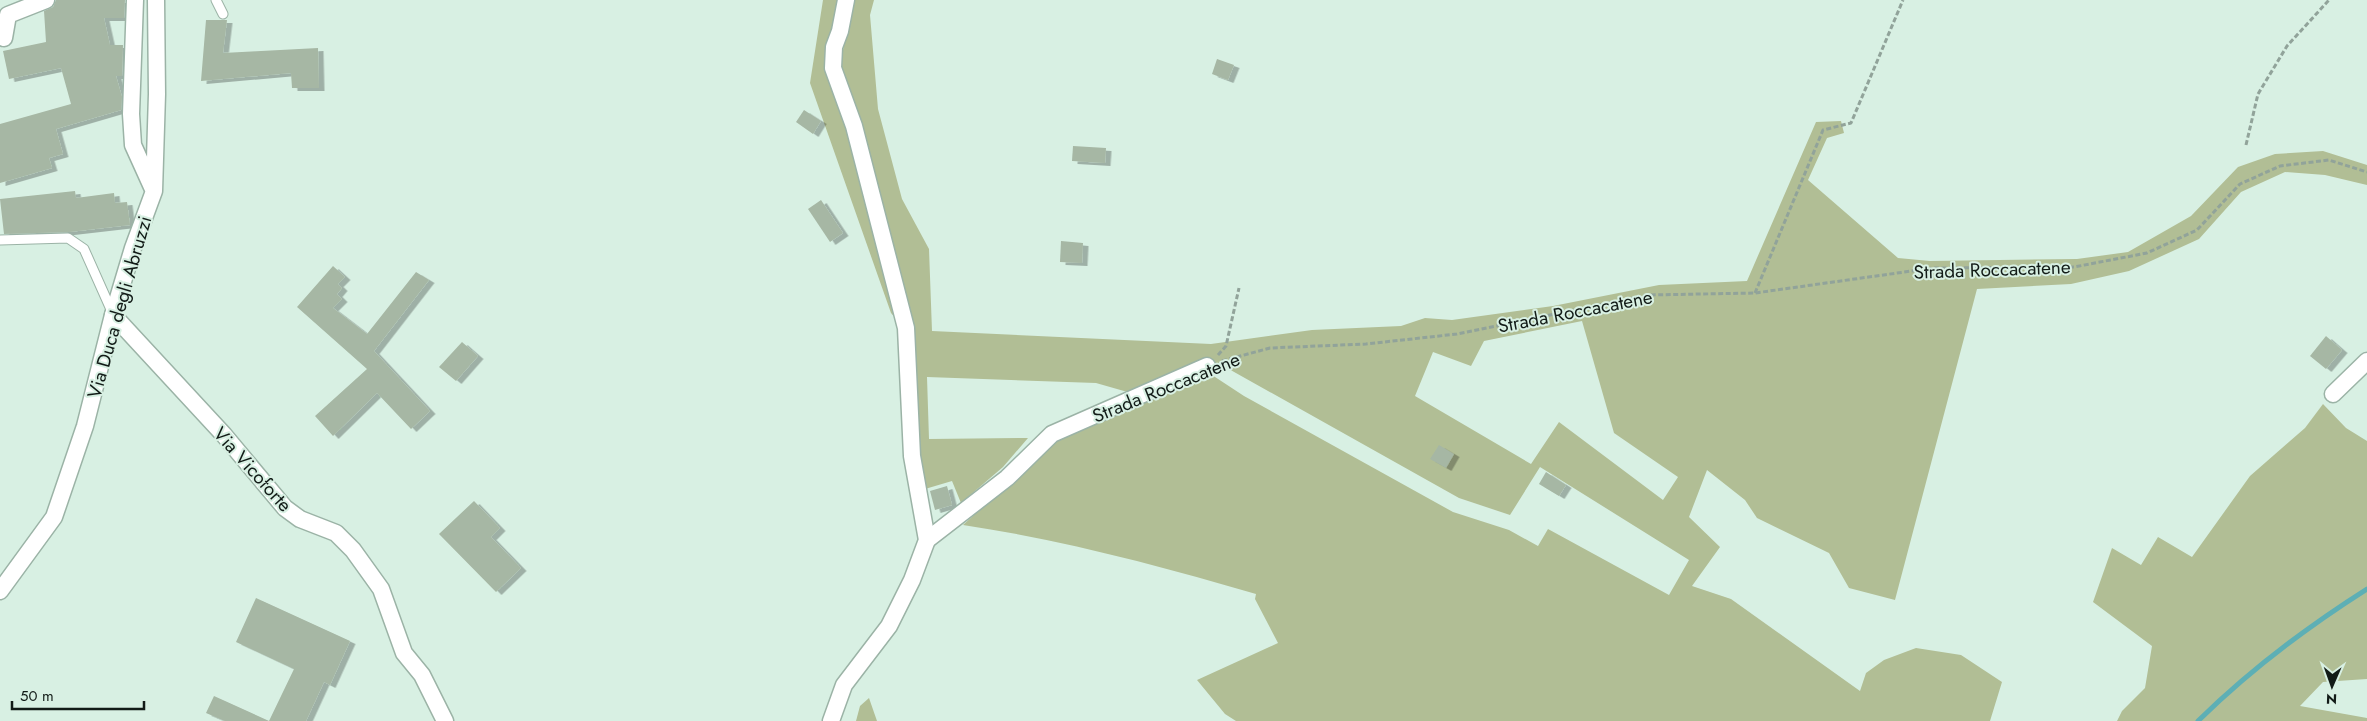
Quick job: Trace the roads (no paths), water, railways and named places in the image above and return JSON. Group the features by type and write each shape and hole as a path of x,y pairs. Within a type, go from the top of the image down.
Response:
{"street":[{"path":"4,38 8,15 46,0"},
{"path":"135,0 131,114 133,145 154,191"},
{"name":"Via Duca degli Abruzzi","path":"0,591 54,517 85,426 113,315 133,248 154,191 157,94 156,0"},
{"path":"831,721 844,685 889,626 912,580 927,540 912,456 906,328 854,126 833,68 834,46 840,31 846,0"},
{"name":"Via Vicoforte","path":"113,315 224,435 285,508 300,519 336,533 353,550 381,588 404,653 422,675 445,721"},
{"path":"2333,394 2367,361"},
{"name":"Strada Roccacatene","path":"927,540 1007,478 1052,434 1207,366"}],"lane":[{"path":"216,0 224,14"},
{"path":"0,240 68,238 84,249 113,315"}],"waterway":[{"path":"2198,721 2279,650 2367,589"}]}
